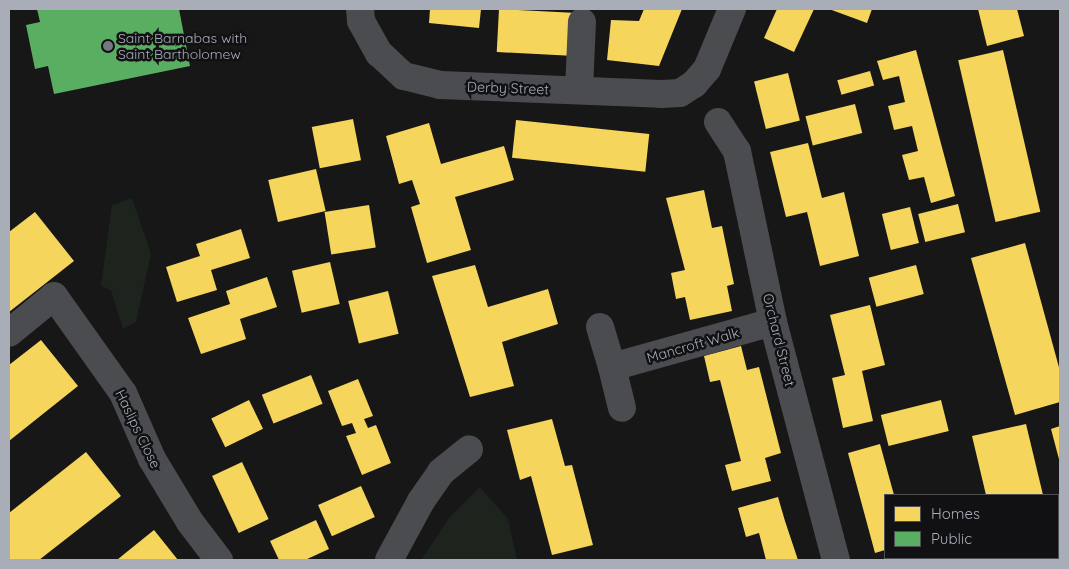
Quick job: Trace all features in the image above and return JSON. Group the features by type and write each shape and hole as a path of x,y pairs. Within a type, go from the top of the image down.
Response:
{"street":[{"name":"Derby Street","path":"360,9 361,21 379,53 404,76 440,85 660,94 680,93 694,84 707,69 732,9"},
{"path":"579,90 582,22"},
{"name":"Orchard Street","path":"718,122 737,151 773,322 836,560"},
{"name":"Haslips Close","path":"9,332 54,296 123,393 152,459 190,522 220,560"},
{"name":"Mancroft Walk","path":"612,367 773,322"},
{"path":"600,327 622,408"},
{"path":"389,560 441,472 469,449"}],"shaded area":[{"path":"132,198 151,254 136,322 123,329 111,290 101,286 112,205"},
{"path":"480,487 508,519 517,560 421,560 450,517"}],"building: Homes":[{"path":"430,9 481,9 479,28 429,23"},
{"path":"499,9 572,13 570,56 497,52"},
{"path":"644,9 682,9 659,66 607,60 611,20 639,21"},
{"path":"777,9 814,9 794,52 764,38"},
{"path":"829,9 872,9 867,23"},
{"path":"978,9 1017,9 1024,36 987,46"},
{"path":"916,50 955,196 931,203 924,177 909,180 902,155 918,151 912,126 894,130 888,106 905,102 899,76 883,80 877,61"},
{"path":"1003,50 1040,212 996,222 958,60"},
{"path":"870,71 874,85 841,95 837,80"},
{"path":"788,73 800,121 766,129 754,81"},
{"path":"855,104 862,133 813,145 806,116"},
{"path":"353,119 361,160 320,168 312,127"},
{"path":"516,120 649,134 645,172 512,158"},
{"path":"429,123 441,164 504,146 514,180 455,197 471,250 427,263 411,207 420,204 412,180 399,184 386,136"},
{"path":"808,143 822,198 844,192 859,256 820,266 807,212 786,217 770,152"},
{"path":"316,169 326,211 278,222 268,180"},
{"path":"704,190 712,228 722,226 734,284 727,286 732,311 690,320 685,297 676,299 671,273 685,270 666,198"},
{"path":"958,204 965,232 925,242 918,214"},
{"path":"369,205 376,247 331,255 325,212"},
{"path":"910,207 919,243 891,250 882,214"},
{"path":"35,212 74,261 9,312 9,232"},
{"path":"241,229 250,258 211,270 217,290 177,302 166,267 200,256 196,244"},
{"path":"1025,243 1060,371 1060,402 1015,415 971,258"},
{"path":"330,262 340,304 302,313 292,271"},
{"path":"475,265 488,307 548,289 558,324 502,342 514,386 470,397 432,276"},
{"path":"916,265 924,294 876,307 869,278"},
{"path":"267,277 277,307 240,319 246,339 201,354 188,318 230,304 226,291"},
{"path":"388,291 399,334 359,344 348,301"},
{"path":"870,305 885,365 862,371 873,421 843,428 832,378 845,375 830,315"},
{"path":"41,340 78,386 9,441 9,365"},
{"path":"741,346 747,370 759,367 781,453 765,458 771,481 732,491 725,465 741,461 720,380 710,382 704,356"},
{"path":"311,375 323,404 273,424 262,395"},
{"path":"358,379 373,416 364,419 368,428 376,425 391,463 362,475 346,436 356,433 352,423 342,426 328,391"},
{"path":"249,400 263,429 225,447 211,418"},
{"path":"941,400 949,431 889,446 881,415"},
{"path":"552,419 565,466 572,465 593,545 552,555 531,476 520,480 507,430"},
{"path":"1026,424 1043,494 986,494 972,436"},
{"path":"1060,426 1060,463 1051,429"},
{"path":"880,444 894,494 884,494 884,550 875,553 848,453"},
{"path":"86,452 121,496 39,560 9,560 9,513"},
{"path":"242,462 269,519 239,533 212,476"},
{"path":"361,486 375,517 332,536 318,505"},
{"path":"778,497 798,560 766,560 759,533 746,537 738,508"},
{"path":"316,520 329,549 305,560 279,560 270,541"},
{"path":"154,530 178,560 117,560 123,555"},
{"path":"1001,559 1057,559 1057,560"}],"building: Public":[{"name":"Saint Barnabas with Saint Bartholomew","path":"37,9 179,9 190,66 54,94 48,66 35,69 26,25 40,22"}],"place":[{"name":"Saint Barnabas with Saint Bartholomew","path":"108,46"}]}
